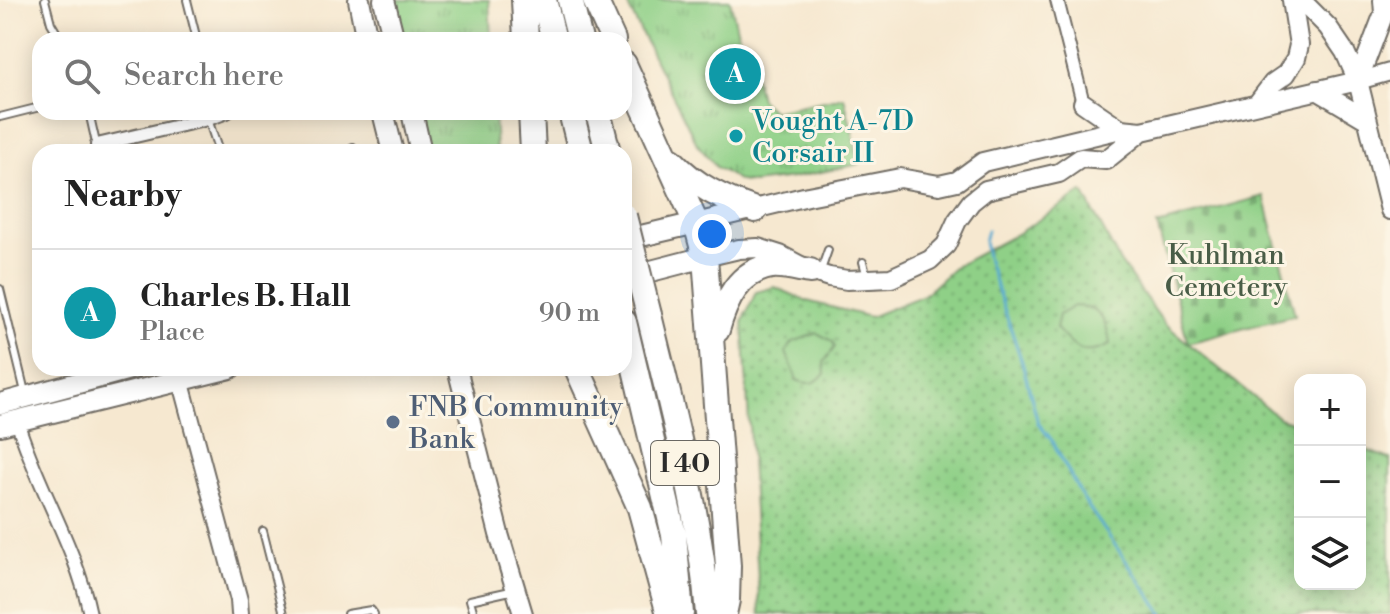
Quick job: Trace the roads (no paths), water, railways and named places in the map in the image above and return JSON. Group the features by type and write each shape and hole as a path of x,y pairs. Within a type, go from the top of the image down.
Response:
{"highway":[{"path":"524,0 526,32"},
{"path":"544,0 552,32"},
{"path":"570,0 578,32"},
{"path":"595,0 609,32"},
{"path":"632,82 696,223 705,257 728,566 724,614"},
{"path":"531,120 533,144"},
{"path":"573,120 579,144"},
{"path":"600,120 606,144"},
{"path":"665,154 683,174 700,186 755,210"},
{"name":"I 40","path":"632,248 691,485 704,564 708,614"},
{"path":"712,344 726,302 750,275 776,266 815,273"},
{"name":"I 40","path":"632,356 671,520 681,614"},
{"path":"581,376 640,508 669,614"}],"main road":[{"path":"359,0 365,32"},
{"path":"384,0 392,32"},
{"path":"1257,104 1273,83 1286,74 1296,58 1299,45 1292,0"},
{"path":"1301,0 1336,40 1358,81 1390,210"},
{"path":"1358,81 1384,13 1383,0"},
{"path":"632,238 900,178 909,177 939,185 957,181 983,162 1121,129 1142,131 1358,81"},
{"path":"1317,90 1366,119"},
{"path":"1083,103 1121,129"},
{"path":"1070,141 1082,122 1083,103"},
{"path":"385,120 391,144"},
{"path":"414,120 419,144"},
{"path":"632,276 739,249 758,248 780,255 815,273 847,280 865,272 891,278 930,260 946,245 957,221 971,202 986,190 1059,173 1081,158 1106,160 1142,131"},
{"path":"939,185 954,203 957,221"},
{"path":"0,404 102,376"},
{"path":"9,423 164,376"},
{"path":"459,376 499,534 523,614"}],"street":[{"path":"1057,0 1083,103"},
{"path":"1358,81 1390,72"},
{"path":"111,144 198,120"},
{"path":"177,376 239,600 240,614"},
{"path":"9,423 75,559 90,614"}],"lane":[{"path":"45,0 56,32"},
{"path":"187,0 195,32"},
{"path":"0,117 32,109"},
{"path":"91,120 96,144"},
{"path":"216,120 218,144"},
{"path":"815,273 828,250"},
{"path":"0,289 26,396"},
{"path":"263,531 284,614"},
{"path":"474,614 470,600 516,590"},
{"path":"347,614 366,609 374,614"}],"waterway":[{"path":"987,230 984,242 988,261 1022,362 1038,423 1051,439 1083,499 1163,614"}],"place":[{"name":"Charles B. Hall","path":"735,74"},
{"name":"Vought A-7D Corsair II","path":"736,136"},
{"name":"FNB Community Bank","path":"393,422"}],"park label":[{"name":"Kuhlman Cemetery","path":"1226,270"}]}
